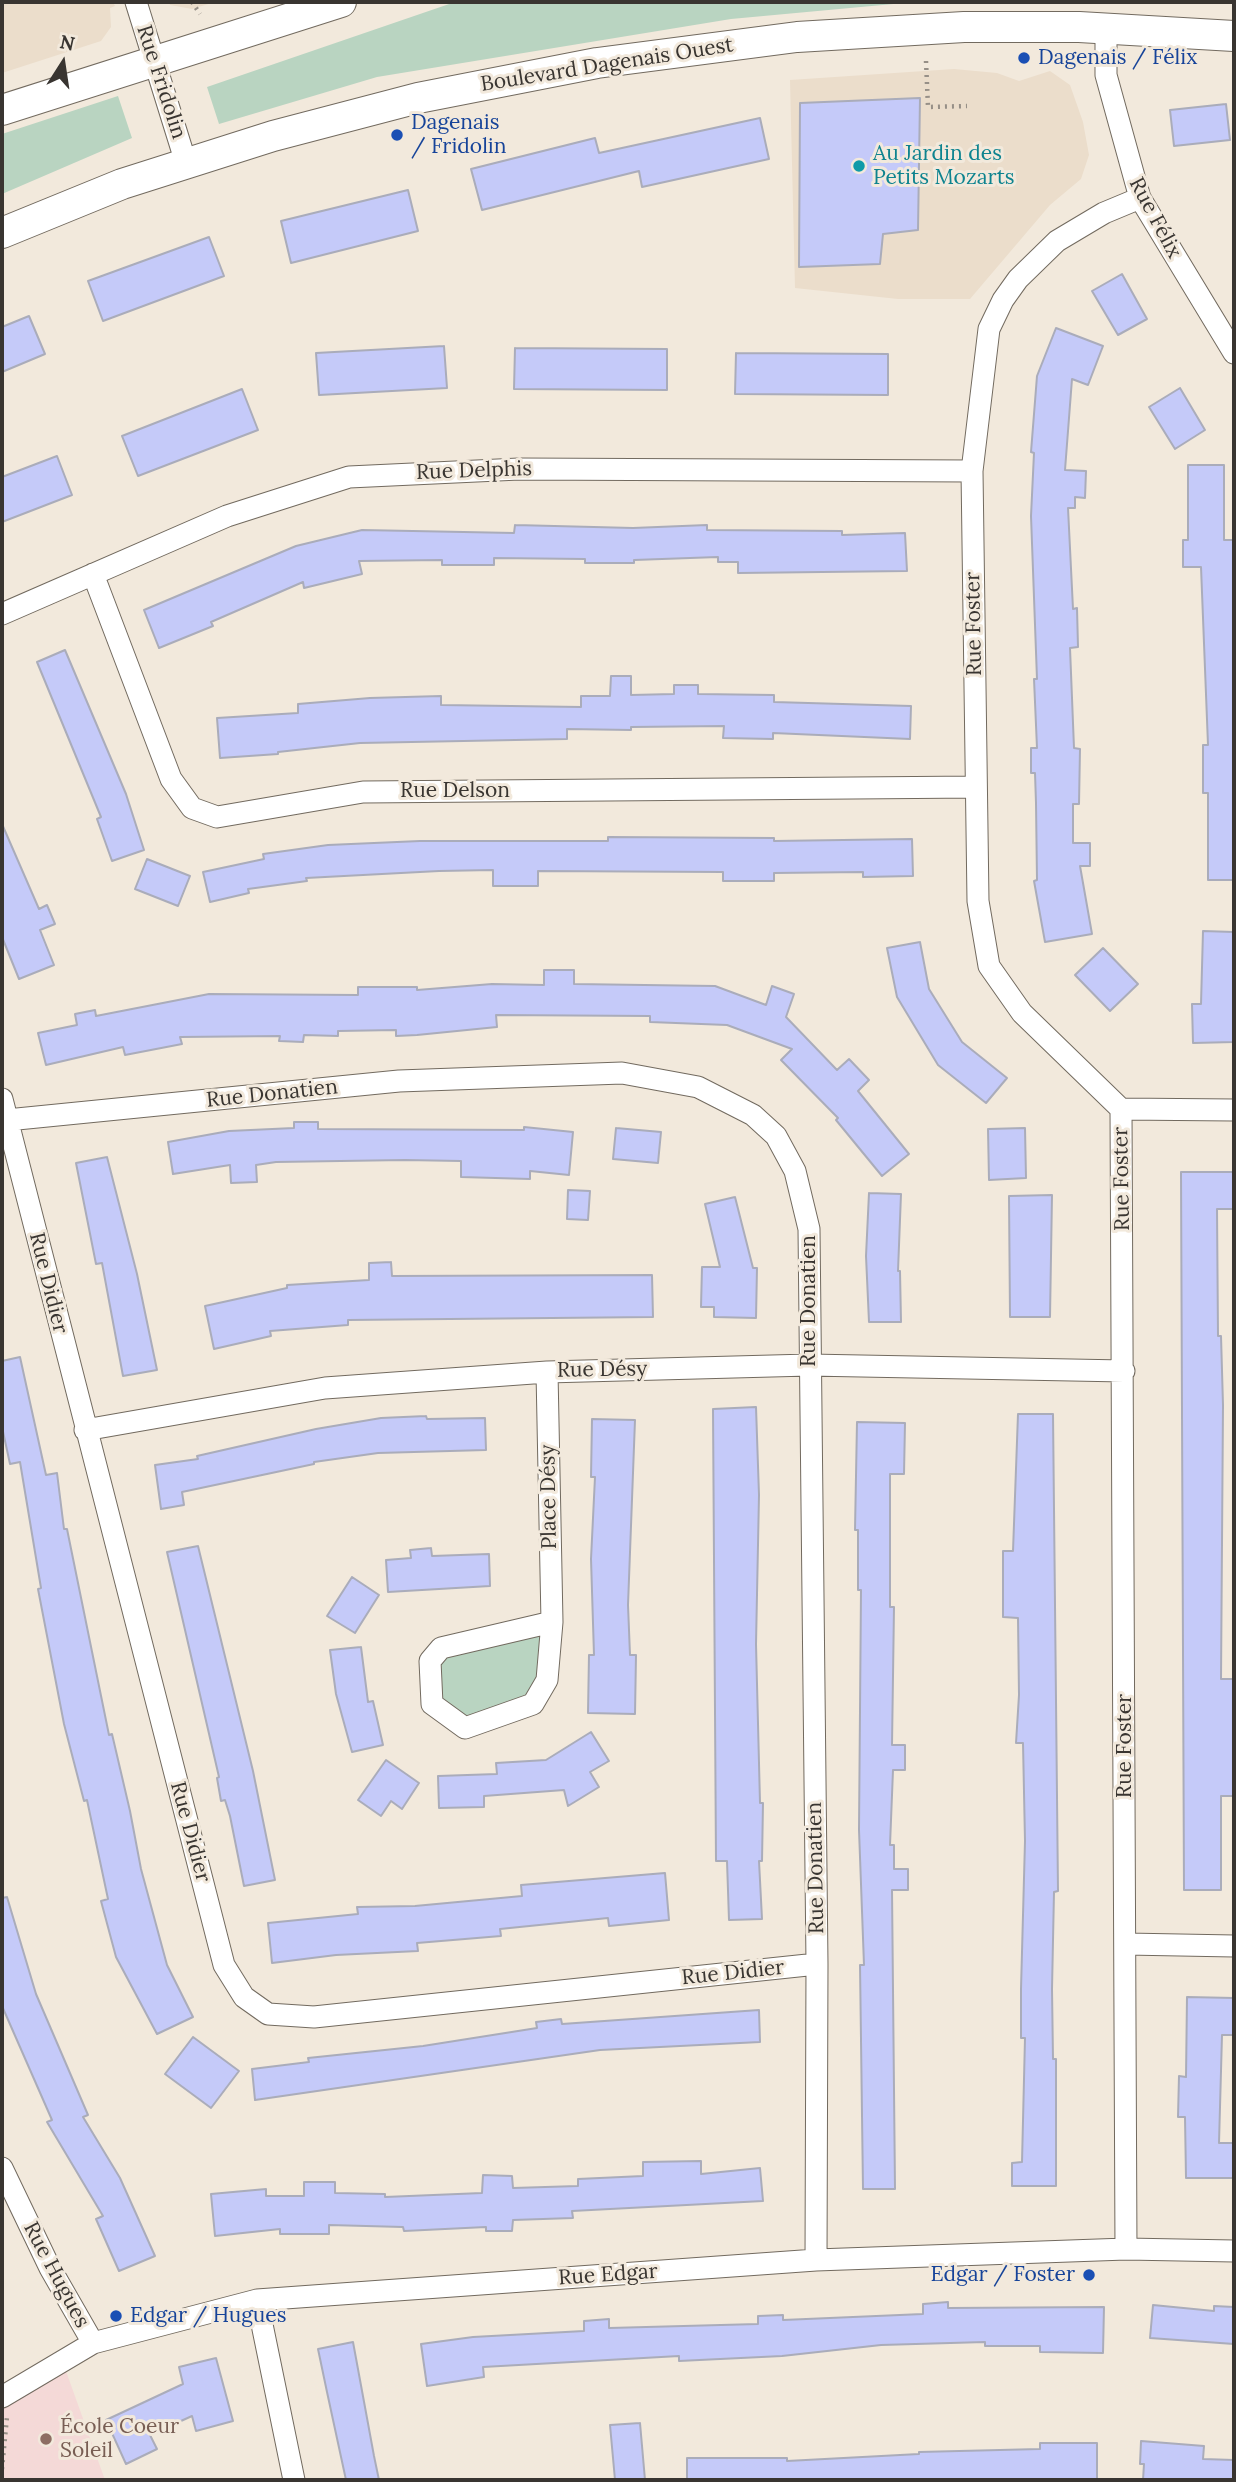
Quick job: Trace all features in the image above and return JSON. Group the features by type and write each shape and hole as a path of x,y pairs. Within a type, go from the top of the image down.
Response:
{"main road":[{"path":"2,110 341,2"},
{"name":"Boulevard Dagenais Ouest","path":"2,233 111,189 273,136 418,97 651,54 872,32 993,26 1106,28 1234,36"}],"street":[{"name":"Rue Fridolin","path":"135,2 187,163"},
{"name":"Rue Félix","path":"1106,28 1106,75 1140,198 1234,353"},
{"name":"Rue Foster","path":"1126,2249 1121,1109 1022,1013 989,966 978,901 972,471 989,329 1003,300 1018,279 1057,241 1104,213 1140,198"},
{"name":"Rue Delphis","path":"2,614 227,516 349,477 519,469 972,471"},
{"name":"Rue Delson","path":"93,574 171,779 192,808 217,817 363,792 976,787"},
{"name":"Rue Donatien","path":"8,1120 398,1081 622,1073 698,1087 753,1115 776,1136 795,1171 809,1229 817,1964 816,2260"},
{"name":"Rue Didier","path":"2,1099 224,1965 244,1997 268,2014 314,2017 817,1964"},
{"path":"1121,1109 1234,1110"},
{"name":"Rue Désy","path":"85,1430 324,1388 547,1372 809,1366 1124,1371"},
{"name":"Place Désy","path":"547,1372 552,1622 547,1680 533,1704 466,1728 432,1704 430,1661 441,1648 552,1622"},
{"path":"1126,1944 1234,1946"},
{"name":"Rue Hugues","path":"2,2168 50,2268 93,2343"},
{"name":"Rue Edgar","path":"6,2394 93,2343 257,2300 816,2260 1126,2249 1234,2251"},
{"path":"257,2300 294,2480"}],"path":[{"path":"192,2 200,15"},
{"path":"926,61 928,107 967,106"},
{"path":"2,2469 6,2394"}],"shaded area":[{"path":"2,2 113,2 115,6 110,8 111,27 101,41 2,73"},
{"path":"169,2 215,2 192,9 170,5"},
{"path":"954,69 997,73 1019,81 1050,71 1070,85 1083,122 1089,155 1081,179 1050,205 970,299 898,299 795,288 790,80"},
{"name":"École Coeur Soleil","path":"62,2360 105,2480 2,2480 2,2397"}],"green space":[{"path":"455,2 915,2 731,19 377,77 219,124 207,87"},
{"path":"915,2 1234,2 1234,4"},
{"path":"118,96 132,138 2,194 2,134"},
{"path":"552,1622 533,1704 465,1728 432,1704 441,1648"}],"building":[{"name":"Au Jardin des Petits Mozarts","path":"920,98 918,230 883,234 880,264 799,267 800,103"},
{"path":"1226,104 1230,140 1174,146 1170,110"},
{"path":"760,118 769,159 642,187 639,171 482,210 471,169 595,138 599,153"},
{"path":"408,190 418,231 291,263 281,221"},
{"path":"209,237 224,276 103,321 88,281"},
{"path":"1122,274 1147,319 1118,335 1092,291"},
{"path":"29,316 45,354 2,372 2,327"},
{"path":"1056,328 1103,346 1088,385 1072,379 1065,470 1086,471 1085,498 1075,497 1075,508 1068,508 1073,609 1077,608 1078,647 1070,648 1074,748 1080,749 1079,804 1073,804 1073,843 1090,843 1090,866 1080,866 1092,934 1045,942 1034,881 1037,880 1036,803 1035,773 1031,773 1031,748 1037,748 1034,679 1037,679 1031,516 1034,453 1031,452 1037,376"},
{"path":"444,346 447,388 319,395 316,353"},
{"path":"515,348 667,349 667,390 514,389"},
{"path":"736,353 888,354 888,395 735,394"},
{"path":"1180,388 1205,430 1175,449 1149,407"},
{"path":"242,389 258,430 138,476 122,436"},
{"path":"57,456 72,495 2,522 2,477"},
{"path":"1188,465 1224,465 1224,540 1234,540 1234,880 1208,880 1208,793 1203,793 1203,745 1208,745 1201,567 1183,567 1183,540 1188,540"},
{"path":"515,525 633,528 707,525 707,530 842,531 842,535 905,533 907,571 738,573 738,562 718,562 718,557 634,560 634,563 585,563 585,559 494,558 494,565 442,565 442,560 359,561 362,574 304,588 303,582 211,622 213,626 159,648 144,610 296,546 362,530 514,533"},
{"path":"65,650 126,794 144,850 112,861 97,819 101,817 37,662"},
{"path":"611,676 631,676 631,695 674,694 674,685 698,685 698,694 774,695 774,702 911,706 910,739 773,733 773,739 723,738 724,726 631,727 631,730 567,729 567,739 360,743 278,754 220,758 217,718 298,713 298,704 370,698 441,696 441,705 581,707 581,696 610,696"},
{"path":"2,824 39,909 47,905 55,924 40,930 54,965 19,979 2,937"},
{"path":"608,837 774,838 774,841 912,839 913,876 863,877 863,872 774,873 774,881 723,881 723,872 538,871 538,886 493,886 493,870 439,871 306,878 307,881 248,889 249,893 210,902 203,872 264,859 263,854 328,845 420,841 608,841"},
{"path":"147,859 190,876 178,906 135,889"},
{"path":"1203,931 1234,932 1234,1042 1193,1043 1192,1004 1201,1004"},
{"path":"920,942 929,989 962,1042 1007,1078 986,1103 938,1065 897,997 887,948"},
{"path":"1103,948 1138,984 1110,1011 1075,975"},
{"path":"544,970 574,970 574,984 715,986 766,1005 772,986 794,994 786,1017 837,1070 849,1059 869,1080 858,1091 909,1154 882,1176 836,1120 838,1118 781,1060 792,1049 727,1025 650,1022 650,1016 496,1015 497,1027 417,1035 396,1036 396,1030 338,1031 338,1036 304,1035 303,1042 279,1041 280,1036 180,1037 182,1044 125,1055 123,1047 46,1065 38,1033 77,1025 75,1014 95,1010 96,1016 209,994 358,995 358,987 417,987 417,990 492,984 544,985"},
{"path":"294,1122 318,1122 318,1129 524,1130 524,1127 573,1132 569,1175 530,1171 530,1179 461,1177 461,1161 405,1160 276,1162 256,1165 257,1182 231,1183 230,1165 173,1174 168,1142 229,1131 294,1128"},
{"path":"616,1128 661,1132 658,1163 613,1159"},
{"path":"1025,1128 1026,1178 989,1180 988,1129"},
{"path":"107,1157 137,1274 157,1370 123,1376 102,1263 96,1264 76,1163"},
{"path":"1181,1172 1234,1172 1234,1209 1217,1209 1218,1336 1221,1336 1223,1405 1221,1679 1234,1679 1234,1796 1221,1796 1221,1890 1184,1890"},
{"path":"568,1190 590,1191 588,1220 567,1219"},
{"path":"869,1193 901,1194 898,1271 901,1322 869,1322 866,1256"},
{"path":"1052,1195 1050,1317 1010,1317 1009,1196"},
{"path":"735,1197 753,1268 757,1268 756,1318 714,1317 714,1307 701,1307 702,1267 720,1267 705,1204"},
{"path":"391,1262 392,1276 652,1275 653,1317 348,1320 348,1325 270,1331 271,1336 214,1349 205,1306 287,1288 287,1285 369,1280 369,1263"},
{"path":"20,1357 46,1475 57,1473 64,1529 67,1529 109,1735 112,1734 141,1869 167,1965 193,2017 157,2034 116,1957 101,1901 108,1899 87,1800 84,1801 64,1724 38,1589 41,1588 20,1462 10,1464 2,1427 2,1361"},
{"path":"756,1407 759,1495 756,1644 760,1803 763,1803 762,1861 759,1861 762,1919 729,1920 727,1861 716,1861 713,1409"},
{"path":"1018,1414 1053,1414 1058,1891 1054,1892 1052,1989 1053,2059 1056,2059 1056,2186 1012,2186 1012,2163 1022,2162 1025,2038 1021,2038 1021,1989 1025,1841 1023,1743 1016,1743 1019,1695 1018,1618 1003,1617 1003,1551 1013,1551"},
{"path":"426,1416 427,1419 485,1418 486,1450 378,1453 314,1462 182,1492 184,1505 161,1509 155,1465 198,1459 197,1456 316,1429 381,1418"},
{"path":"592,1419 635,1420 628,1605 630,1655 636,1655 635,1714 588,1713 589,1655 594,1655 591,1559 595,1477 591,1477"},
{"path":"857,1422 905,1423 904,1474 890,1474 890,1607 894,1607 892,1745 905,1745 905,1770 893,1770 890,1845 894,1845 894,1869 908,1869 908,1890 892,1890 895,2189 863,2189 860,1965 864,1965 859,1830 861,1590 858,1590 858,1530 855,1530"},
{"path":"198,1546 253,1771 275,1880 244,1886 230,1816 225,1800 221,1801 219,1777 167,1552"},
{"path":"431,1548 432,1556 489,1554 490,1586 388,1592 386,1560 411,1558 410,1550"},
{"path":"352,1577 379,1595 355,1633 327,1616"},
{"path":"361,1647 368,1702 373,1701 383,1745 352,1752 336,1694 330,1650"},
{"path":"591,1732 609,1761 590,1772 599,1787 568,1806 564,1790 484,1796 484,1807 439,1808 438,1776 497,1774 496,1763 546,1760"},
{"path":"386,1760 419,1783 402,1809 391,1801 381,1816 358,1800"},
{"path":"665,1873 669,1920 609,1926 608,1918 500,1929 501,1936 417,1943 418,1951 336,1955 272,1963 268,1923 358,1914 357,1907 415,1906 522,1896 521,1885"},
{"path":"7,1897 36,1994 88,2115 83,2117 120,2178 155,2256 119,2271 96,2219 103,2216 47,2122 52,2120 2,2006 2,1898"},
{"path":"1187,1997 1234,1998 1234,2035 1222,2035 1219,2143 1234,2143 1234,2178 1186,2178 1185,2117 1178,2117 1179,2076 1186,2077"},
{"path":"759,2010 760,2042 600,2050 255,2100 252,2069 309,2062 308,2058 423,2046 537,2028 536,2022 561,2019 562,2024"},
{"path":"193,2037 239,2071 211,2108 165,2074"},
{"path":"701,2161 701,2174 760,2168 763,2201 572,2211 573,2218 513,2220 512,2231 486,2231 486,2227 404,2231 403,2227 329,2225 329,2234 280,2234 280,2229 215,2236 211,2194 266,2189 266,2196 304,2196 304,2182 335,2182 335,2193 385,2194 385,2197 482,2193 483,2175 512,2176 513,2188 578,2186 578,2179 643,2176 643,2162"},
{"path":"948,2302 948,2308 1104,2307 1103,2353 1040,2352 1040,2346 985,2346 985,2342 881,2345 782,2356 679,2361 679,2356 483,2367 484,2377 427,2386 421,2344 473,2337 584,2331 584,2321 609,2319 609,2328 758,2324 758,2316 783,2315 783,2320 923,2314 923,2304"},
{"path":"1153,2305 1214,2311 1214,2306 1234,2307 1234,2344 1150,2338"},
{"path":"353,2342 379,2480 346,2480 318,2349"},
{"path":"216,2358 233,2421 196,2431 192,2416 150,2435 157,2449 126,2464 106,2420 183,2384 179,2367"},
{"path":"640,2423 645,2480 615,2480 610,2425"},
{"path":"1141,2441 1204,2446 1203,2459 1234,2460 1234,2480 1143,2480 1144,2464 1140,2464"},
{"path":"1040,2443 1097,2443 1097,2480 687,2480 687,2458 787,2458 787,2461 919,2452 1040,2449"}],"place":[{"name":"Dagenais / Félix","path":"1024,58"},
{"name":"Dagenais / Fridolin","path":"397,135"},
{"name":"Au Jardin des Petits Mozarts","path":"859,166"},
{"name":"Edgar / Foster","path":"1089,2275"},
{"name":"Edgar / Hugues","path":"116,2316"},
{"name":"École Coeur Soleil","path":"46,2439"}]}
